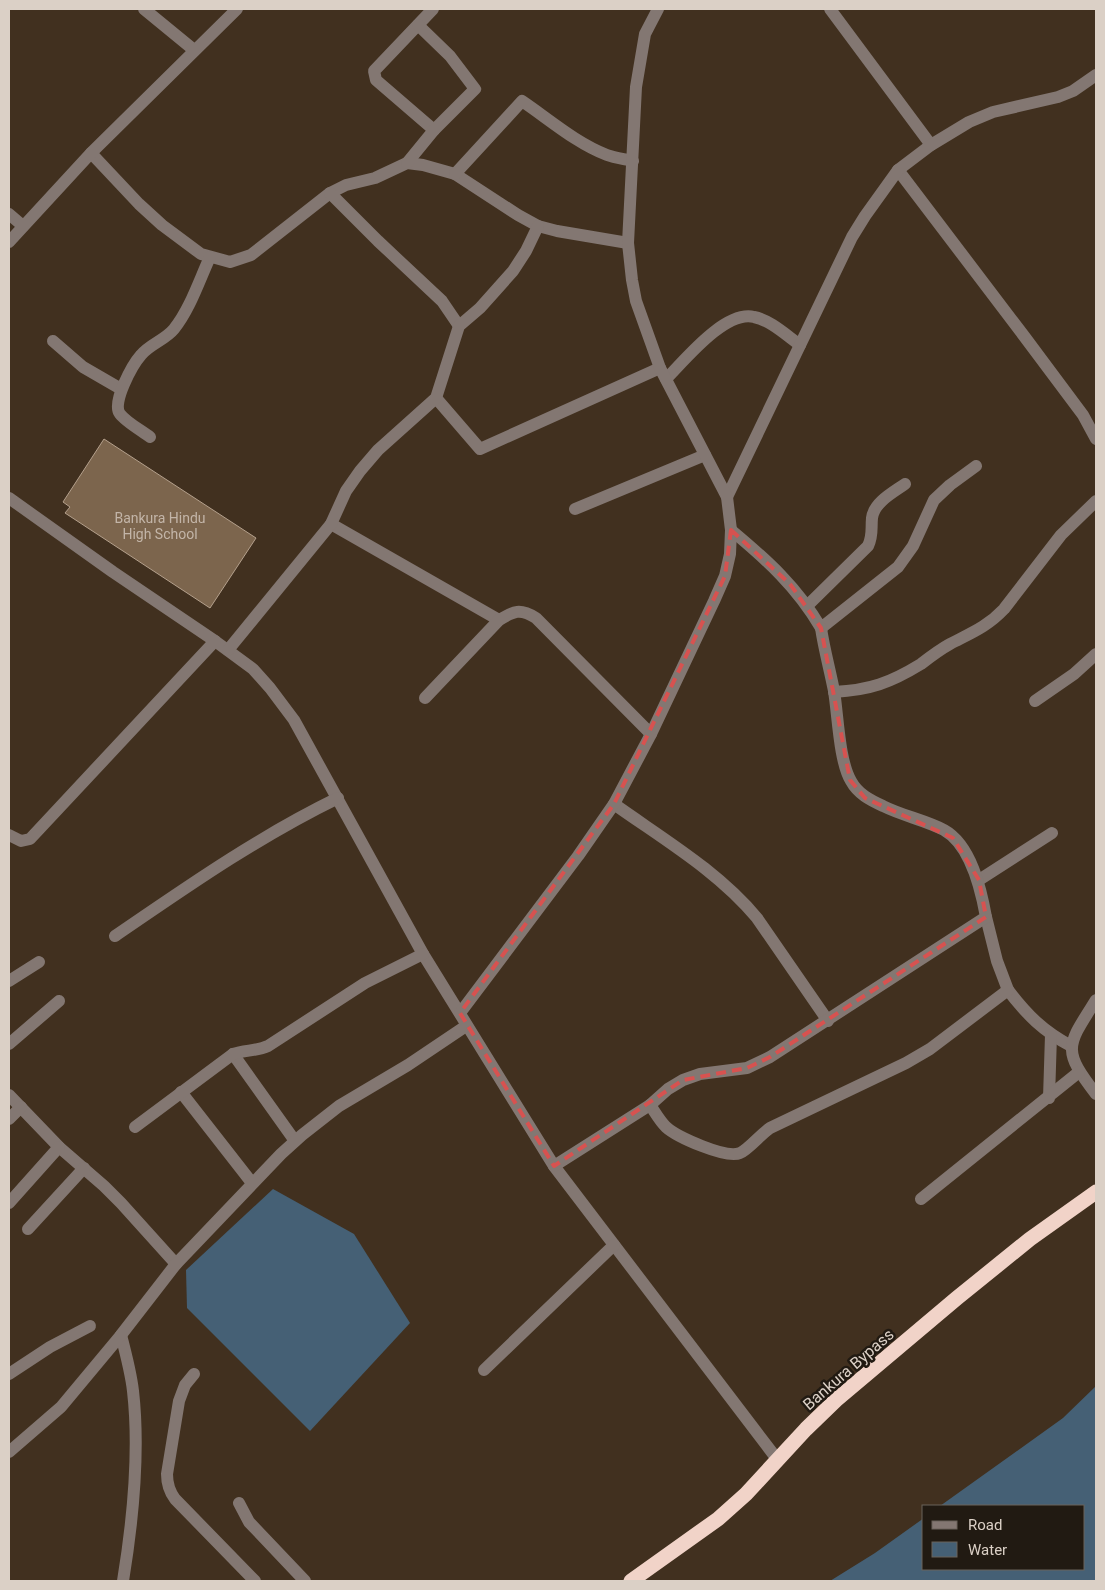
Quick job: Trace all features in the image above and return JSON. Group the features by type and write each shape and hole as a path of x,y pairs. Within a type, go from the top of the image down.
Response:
{"highway":[{"name":"Bankura Bypass","path":"631,1581 718,1519 746,1494 777,1459 836,1400 956,1298 1030,1239 1096,1192"}],"street":[{"path":"144,9 194,50"},
{"path":"9,242 92,153 237,9"},
{"path":"433,9 374,71 376,80 434,130"},
{"path":"460,1012 578,856 614,804 650,734 724,576 730,554 731,530 726,497 663,374 636,301 628,243 636,87 645,34 658,9"},
{"path":"830,9 931,145"},
{"path":"92,153 139,204 162,225 201,254 230,262 251,255 330,193 355,182 375,178 407,163 434,130 475,89 450,56 418,25"},
{"path":"726,497 852,237 898,170 931,145 969,122 993,112 1058,97 1073,91 1096,75"},
{"path":"455,174 522,102 561,130 592,148 608,155 633,161"},
{"path":"407,163 423,165 455,174 538,226 628,243"},
{"path":"898,170 1083,415 1096,438"},
{"path":"330,193 442,301 458,326"},
{"path":"9,214 23,226"},
{"path":"228,650 330,524 346,491 360,471 378,450 436,398 458,326 480,308 513,271 526,251 538,226"},
{"path":"150,437 119,413 117,407 122,389 139,356 166,338 180,320 210,257"},
{"path":"436,398 480,449 663,374 720,326 737,317 746,316 763,320 800,345"},
{"path":"52,341 83,367 122,389"},
{"path":"575,509 705,455"},
{"path":"821,628 898,567 912,546 934,500 950,485 976,466"},
{"path":"808,605 868,546 873,533 872,518 874,510 883,500 905,484"},
{"path":"9,498 228,650 252,669 270,688 294,720 422,954 460,1012 466,1026 554,1166 777,1459"},
{"path":"834,692 860,690 885,682 905,673 948,645 994,620 1061,535 1096,502"},
{"path":"330,524 499,620"},
{"path":"731,530 772,566 808,605 821,628 834,692 836,719 845,766 853,785 866,798 900,814 946,831 961,847 979,880 997,961 1008,990 1023,1011 1051,1035 1071,1046"},
{"path":"425,698 499,620 511,613 520,611 536,618 650,734"},
{"path":"9,835 21,842 30,839 215,641"},
{"path":"1035,701 1074,674 1096,654"},
{"path":"115,936 254,843 338,798"},
{"path":"614,804 700,866 744,903 828,1021"},
{"path":"979,880 1052,833"},
{"path":"554,1166 650,1105 668,1089 683,1080 700,1074 747,1068 757,1064 828,1021 986,917"},
{"path":"136,1127 233,1054 268,1046 365,983 422,954"},
{"path":"9,982 39,962"},
{"path":"650,1105 660,1121 678,1136 698,1145 730,1154 740,1153 770,1128 906,1063 930,1049 1008,990"},
{"path":"1096,1000 1073,1037 1071,1046 1072,1056 1080,1072 1096,1094"},
{"path":"9,1044 59,1001"},
{"path":"9,1452 61,1407 121,1335 176,1264 295,1141 339,1106 408,1065 466,1026"},
{"path":"1049,1098 1051,1035"},
{"path":"233,1054 295,1141"},
{"path":"921,1199 1080,1072"},
{"path":"181,1092 252,1184"},
{"path":"9,1095 60,1147 122,1203 176,1264"},
{"path":"9,1119 21,1107"},
{"path":"9,1202 60,1147"},
{"path":"28,1229 84,1168"},
{"path":"484,1370 614,1245"},
{"path":"9,1374 50,1347 90,1326"},
{"path":"121,1335 133,1391 135,1450 130,1539 123,1581"},
{"path":"194,1374 185,1385 179,1401 167,1484 175,1499 255,1581"},
{"path":"239,1503 249,1522 305,1581"}],"highlighted area":[{"path":"731,530 790,584 821,628 850,780 865,798 953,838 979,880 986,917 770,1057 747,1068 683,1080 554,1166 460,1013 614,804 725,576"}],"water":[{"path":"273,1189 354,1234 410,1323 310,1431 187,1308 186,1270"},
{"path":"1096,1386 1096,1581 830,1581 875,1553 922,1519 922,1570 1085,1570 1085,1505 941,1505 1063,1418"}],"building":[{"name":"Bankura Hindu High School","path":"104,439 256,538 210,608 65,513 70,507 63,502"}]}
